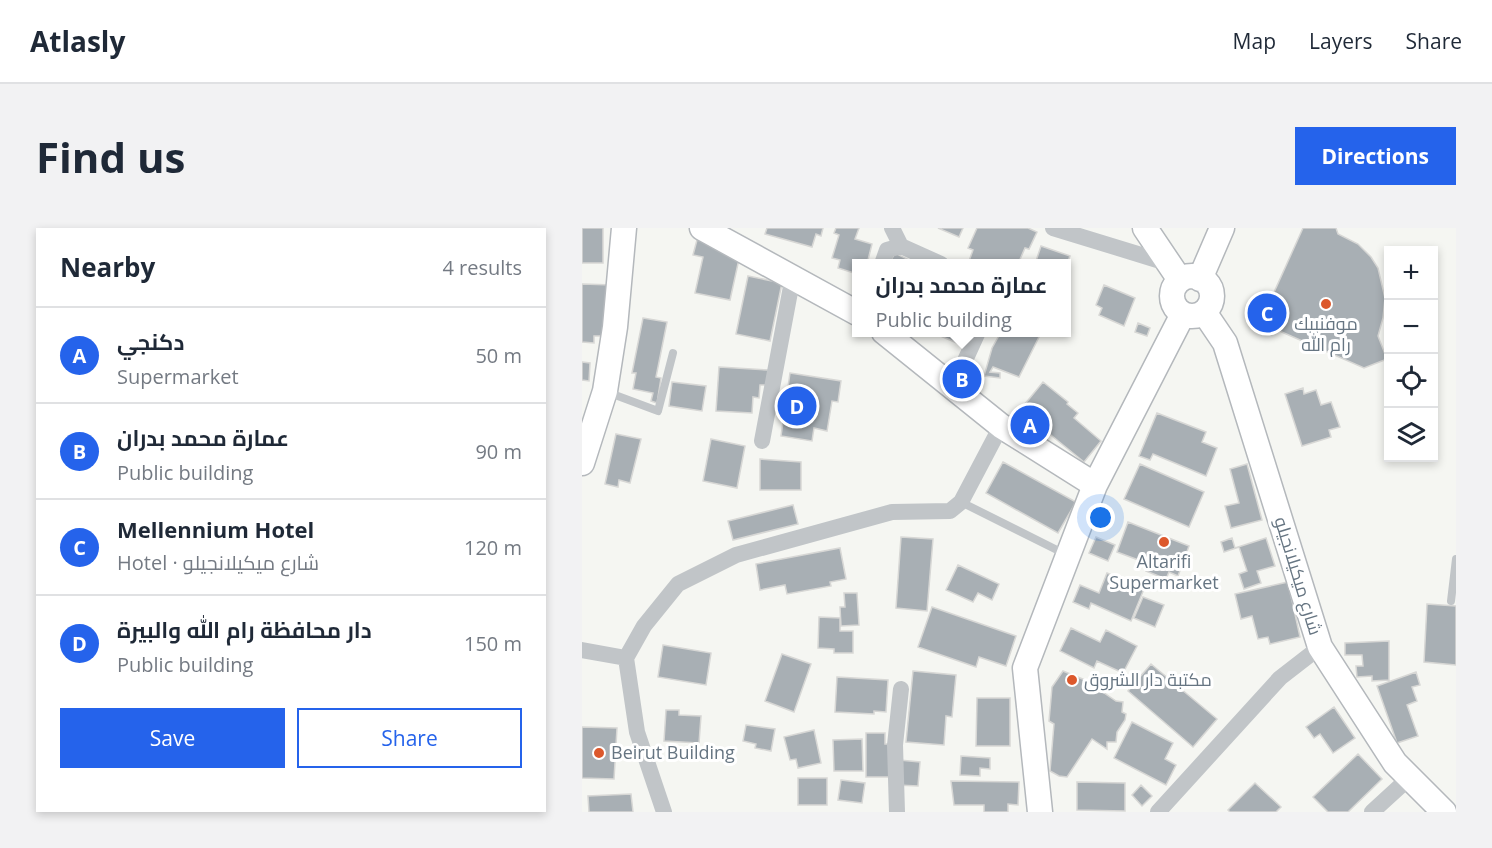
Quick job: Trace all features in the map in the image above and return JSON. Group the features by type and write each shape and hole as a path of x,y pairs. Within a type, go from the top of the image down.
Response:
{"street":[{"path":"582,463 605,391 615,327 624,228"},
{"path":"702,228 852,310"},
{"path":"892,228 900,246"},
{"path":"1040,812 1025,668 1095,485 1193,313 1211,298 1207,284 1053,228"},
{"path":"1145,228 1183,274"},
{"path":"1193,313 1173,302 1172,295 1183,274 1222,228"},
{"path":"884,259 887,250 900,246 930,259"},
{"path":"762,441 793,276"},
{"name":"شارع ميكيلانجيلو","path":"1193,313 1225,343 1320,647 1373,730 1408,779 1444,812"},
{"path":"889,337 1001,426 1095,485"},
{"path":"953,387 976,337"},
{"path":"664,812 637,732 626,658 644,626 678,584 736,555 892,512 950,511 961,502 1001,426"},
{"path":"1158,812 1280,678 1320,647"},
{"path":"582,650 626,658"},
{"path":"897,812 895,745 901,689"},
{"path":"1372,812 1408,779"}],"lane":[{"path":"605,391 658,411 673,353"},
{"path":"961,502 1068,555"},
{"path":"1451,601 1456,559"}],"building":[{"path":"582,228 603,228 603,263 582,263"},
{"path":"767,228 823,228 821,236 816,234 812,247 765,234"},
{"path":"836,228 859,228 855,239 872,244 868,259 852,259 852,272 838,268 840,260 832,258 839,235 834,233"},
{"path":"938,228 963,228 959,237"},
{"path":"977,228 1028,228 1037,232 1029,249 1025,248 1020,259 970,259 973,250 968,248"},
{"name":"موفنبيك رام الله","path":"1303,228 1336,228 1338,234 1358,244 1378,268 1384,294 1384,308 1378,336 1384,351 1384,360 1364,368 1268,326 1266,310"},
{"path":"697,240 741,250 730,300 695,293 703,257 693,255"},
{"path":"1041,246 1070,256 1069,259 1037,259"},
{"path":"895,253 907,259 892,259"},
{"path":"748,276 782,283 770,341 736,334"},
{"path":"582,284 613,285 604,336 594,336 594,343 582,342"},
{"path":"1104,285 1135,298 1124,326 1099,315 1102,308 1096,305"},
{"path":"643,318 667,322 656,377 661,378 657,403 651,401 653,393 633,389 636,373 632,373"},
{"path":"1138,323 1150,328 1147,336 1135,332"},
{"path":"943,337 968,337 964,346"},
{"path":"998,337 1039,337 1019,377 993,367 990,372 1000,373 1000,378 984,376 992,348"},
{"path":"582,362 590,363 589,381 582,380"},
{"path":"719,367 768,370 767,385 760,385 759,398 753,397 752,413 716,411"},
{"path":"790,373 841,381 838,402 832,401 827,431 814,428 812,441 781,436"},
{"path":"672,382 706,386 702,411 669,406"},
{"path":"1043,382 1068,402 1067,404 1078,413 1074,418 1101,441 1084,462 1020,410"},
{"path":"1303,388 1304,394 1316,390 1321,405 1331,402 1340,427 1329,430 1331,437 1302,446 1285,394"},
{"path":"1157,413 1206,432 1202,442 1217,448 1206,476 1153,454 1150,460 1139,456"},
{"path":"616,434 641,439 630,483 619,480 618,487 605,484"},
{"path":"711,439 745,446 737,488 703,481"},
{"path":"760,459 801,462 801,490 760,490"},
{"path":"1003,462 1076,502 1058,533 986,493"},
{"path":"1140,464 1204,492 1189,527 1124,499"},
{"path":"1247,464 1262,520 1231,528 1225,506 1239,503 1230,469"},
{"path":"793,505 798,524 733,540 728,521"},
{"path":"1128,522 1189,546 1178,576 1169,572 1166,579 1146,571 1149,564 1117,552"},
{"path":"901,537 933,539 927,611 896,608"},
{"path":"1096,537 1115,545 1108,561 1089,553"},
{"path":"1232,538 1235,548 1266,538 1275,566 1257,571 1261,583 1244,589 1239,574 1247,571 1239,547 1224,552 1221,542"},
{"path":"840,548 846,579 830,582 831,586 787,594 785,585 760,590 756,564"},
{"path":"958,565 999,584 992,600 978,593 973,602 946,590"},
{"path":"1107,573 1144,589 1131,621 1091,603 1089,609 1073,602 1080,585 1099,593"},
{"path":"1288,582 1300,637 1270,644 1268,637 1258,639 1252,616 1241,619 1235,594"},
{"path":"844,593 857,593 859,625 841,626 840,607 845,607"},
{"path":"1143,597 1164,605 1155,627 1134,618"},
{"path":"1427,604 1456,606 1456,665 1424,662"},
{"path":"932,607 1016,636 1006,666 979,657 976,667 918,647"},
{"path":"819,617 840,618 840,631 853,631 853,653 834,653 834,649 818,648"},
{"path":"1071,628 1100,642 1106,630 1137,646 1123,673 1097,661 1094,668 1060,651"},
{"path":"1389,641 1389,680 1372,681 1372,676 1357,677 1356,666 1363,666 1362,655 1345,655 1345,643"},
{"path":"663,645 711,653 706,685 658,677"},
{"path":"782,654 811,664 794,712 765,701"},
{"path":"1151,664 1217,719 1193,747 1128,691"},
{"path":"913,671 956,675 952,717 946,716 944,745 906,742"},
{"path":"1063,671 1085,680 1116,701 1123,702 1122,712 1126,714 1117,732 1116,742 1107,742 1107,749 1092,739 1067,777 1050,771 1054,724 1049,721 1052,687"},
{"path":"1416,672 1420,685 1412,687 1417,701 1407,705 1418,736 1397,743 1377,686"},
{"path":"837,677 888,680 886,712 874,711 874,714 835,712"},
{"path":"977,698 1010,698 1010,746 976,746"},
{"path":"1334,707 1355,738 1333,753 1320,734 1314,738 1306,727"},
{"path":"666,710 679,710 679,715 701,716 699,743 664,741"},
{"path":"1132,722 1173,743 1165,759 1176,765 1166,785 1114,758"},
{"path":"746,725 775,729 771,751 755,748 756,744 743,741"},
{"name":"Beirut Building","path":"582,727 617,728 614,779 582,778"},
{"path":"814,730 821,763 798,768 796,759 790,760 784,737"},
{"path":"866,733 885,733 885,744 893,744 893,777 866,777"},
{"path":"862,739 863,771 834,771 833,740"},
{"path":"1358,754 1382,779 1348,812 1328,812 1313,797"},
{"path":"961,756 990,758 990,769 980,768 980,776 960,775"},
{"path":"899,760 920,762 918,786 897,785"},
{"path":"798,778 827,778 827,805 798,805"},
{"path":"841,780 865,783 862,803 838,800"},
{"path":"951,781 1019,782 1018,805 1008,804 1008,812 984,812 984,805 954,805"},
{"path":"1077,782 1125,783 1125,811 1077,810"},
{"path":"1255,783 1281,807 1276,812 1230,812 1228,810"},
{"path":"1141,785 1152,796 1142,806 1132,795"},
{"path":"631,794 633,812 589,812 588,796"}],"place":[{"name":"موفنبيك رام الله","path":"1326,304"},
{"name":"Mellennium Hotel","path":"1267,313"},
{"name":"عمارة محمد بدران","path":"962,379"},
{"name":"دار محافظة رام الله والبيرة","path":"797,406"},
{"name":"دكنجي","path":"1030,425"},
{"name":"Altarifi Supermarket","path":"1164,542"},
{"name":"مكتبة دار الشروق","path":"1072,680"},
{"name":"Beirut Building","path":"599,753"}]}
